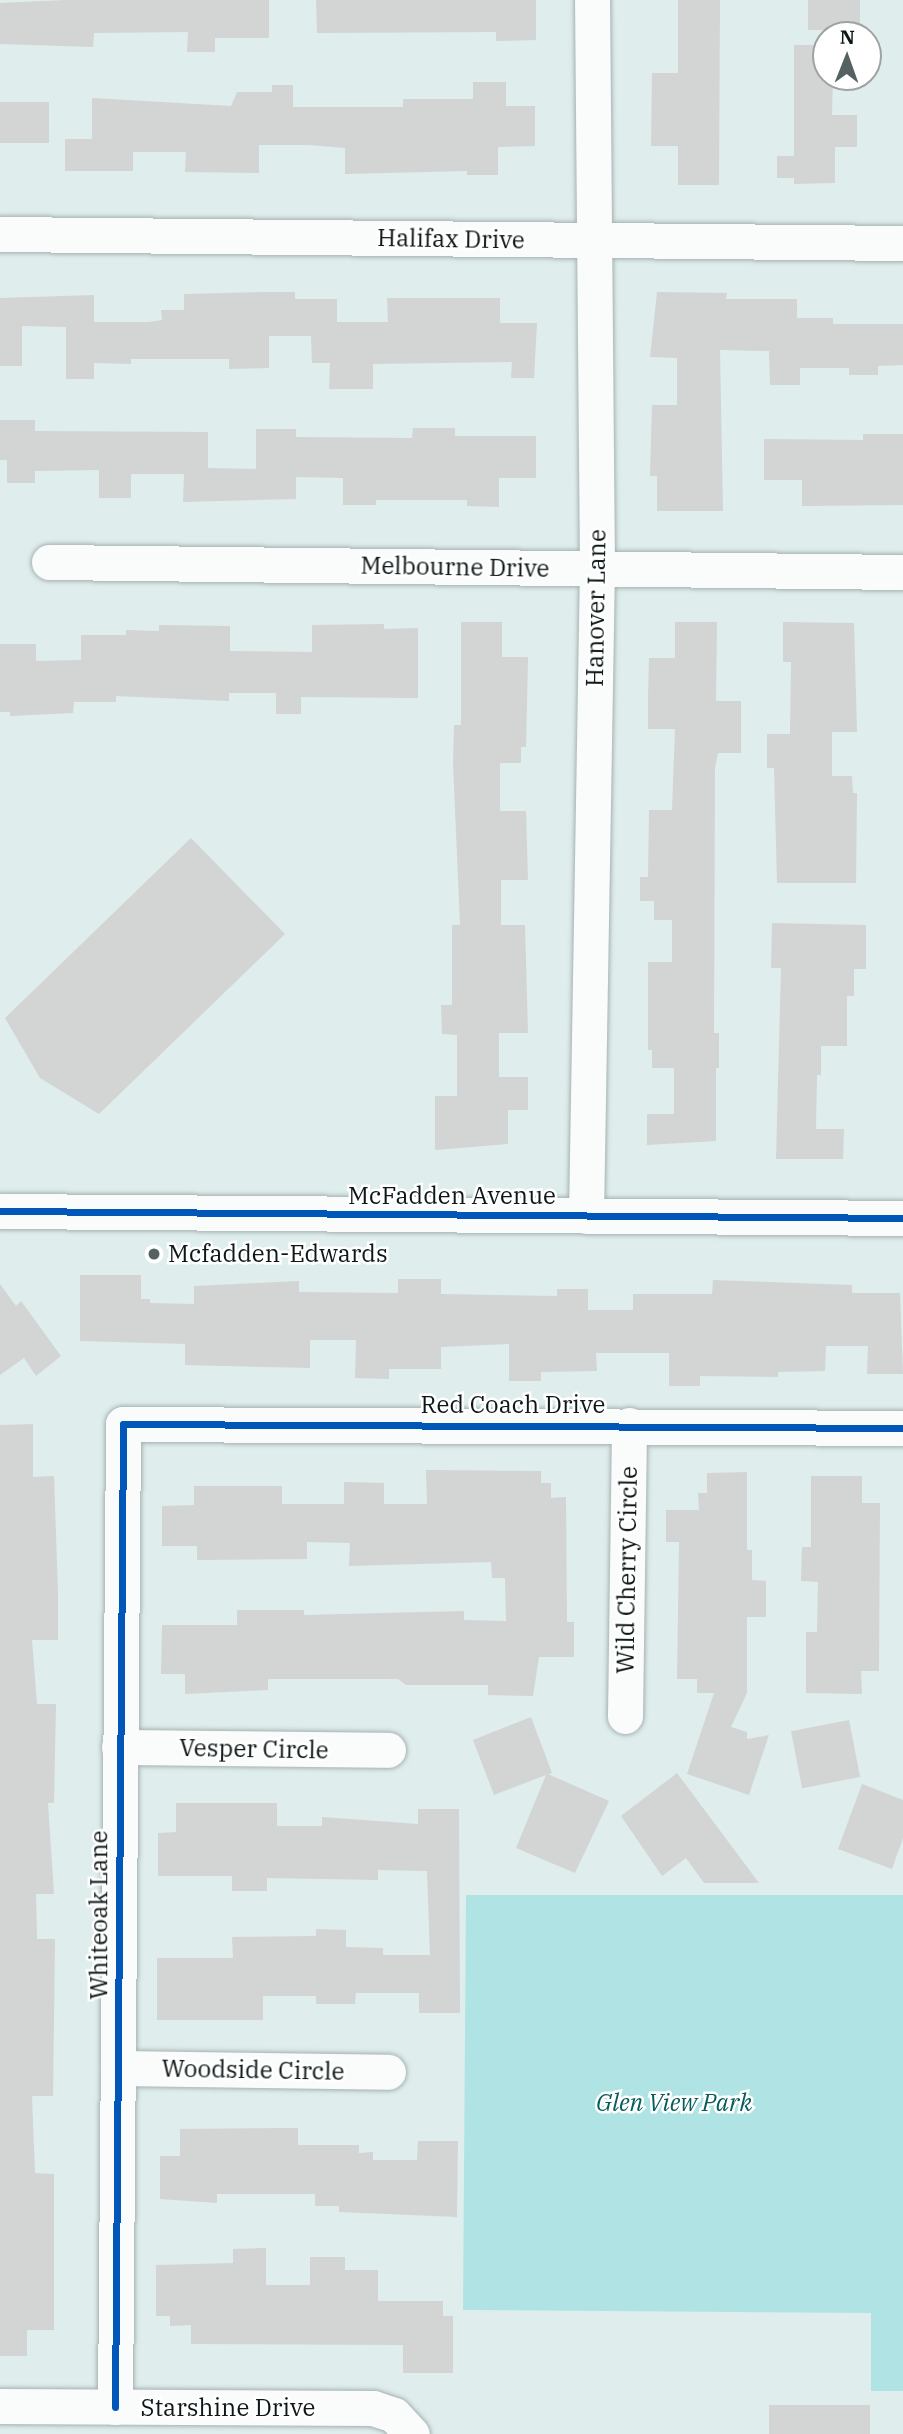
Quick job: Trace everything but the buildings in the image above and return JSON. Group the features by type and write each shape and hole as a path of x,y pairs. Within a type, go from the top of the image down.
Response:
{"street":[{"name":"Hanover Lane","path":"586,1216 597,569 592,0"},
{"name":"Halifax Drive","path":"0,234 903,243"},
{"name":"Melbourne Drive","path":"49,562 903,572"},
{"name":"McFadden Avenue","path":"0,1211 903,1219"},
{"name":"Red Coach Drive","path":"123,1424 903,1428"},
{"name":"Whiteoak Lane","path":"116,2407 123,1424"},
{"name":"Wild Cherry Circle","path":"625,1716 629,1425"},
{"name":"Vesper Circle","path":"119,1747 388,1750"},
{"name":"Woodside Circle","path":"118,2068 388,2072"},
{"name":"Starshine Drive","path":"0,2406 373,2409 394,2415 410,2431"}],"green space":[{"name":"Glen View Park","path":"466,1895 903,1895 903,2391 871,2391 871,2313 463,2310"}],"cycle path":[{"path":"0,1211 903,1218"},
{"path":"115,2407 123,1424 903,1428"}],"place":[{"name":"Mcfadden-Edwards","path":"154,1254"}]}
